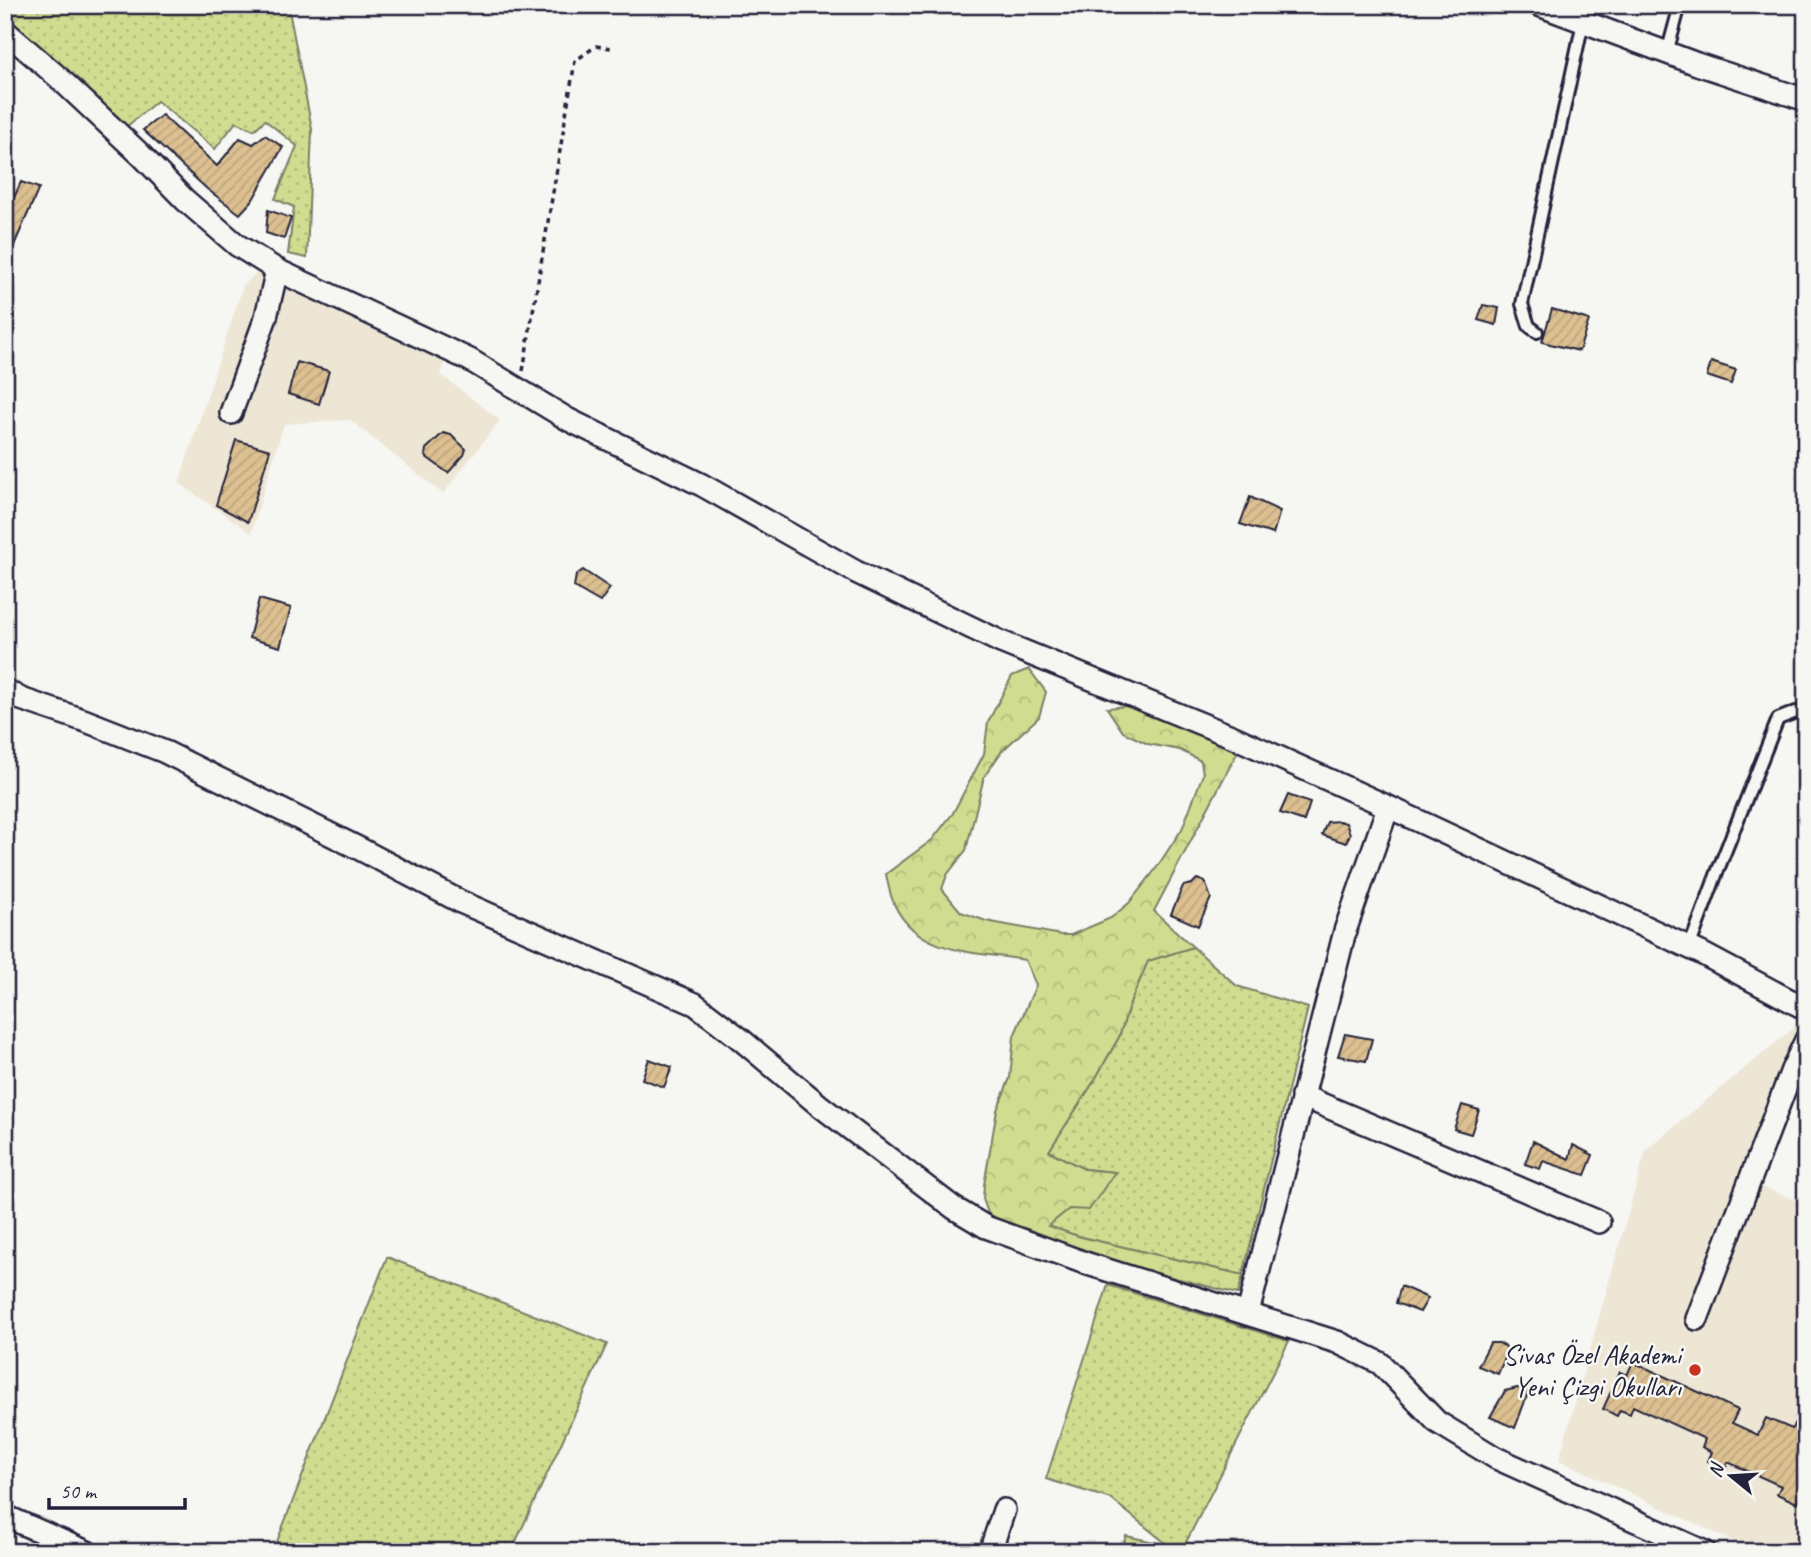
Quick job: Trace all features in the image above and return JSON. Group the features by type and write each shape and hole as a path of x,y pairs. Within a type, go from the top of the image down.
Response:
{"street":[{"path":"1539,5 1667,53 1806,100"},
{"path":"5,32 58,78 237,246 277,270 470,360 569,420 702,485 856,572 1001,642 1236,738 1388,807 1689,948 1806,1009"},
{"path":"231,413 266,317 277,270"},
{"path":"5,690 21,699 165,752 348,842 461,902 695,1004 881,1153 954,1208 986,1227 1088,1264 1337,1342 1380,1363 1437,1422 1496,1458 1705,1552"},
{"path":"1248,1313 1345,931 1388,807"},
{"path":"1697,1319 1792,1070 1806,1040"},
{"path":"1302,1096 1599,1222"},
{"path":"990,1552 1004,1510"},
{"path":"5,1516 87,1552"}],"lane":[{"path":"1667,53 1680,5"},
{"path":"1537,332 1528,326 1522,303 1583,22"},
{"path":"1689,948 1778,719 1796,712 1806,715"}],"path":[{"path":"520,390 575,61 596,46 611,48"}],"shaded area":[{"path":"257,272 446,358 441,375 500,420 443,494 350,420 284,424 251,533 179,483 243,286"},
{"name":"Sivas Özel Akademi Yeni Çizgi Okulları","path":"1801,1022 1806,1024 1806,1071 1760,1186 1806,1204 1806,1552 1756,1552 1559,1460 1646,1150"}],"green space":[{"path":"5,5 288,5 312,129 307,258 288,254 294,207 275,199 297,146 265,120 254,130 236,122 215,149 157,101 125,128 5,24"},
{"path":"1029,669 1046,692 1039,717 1002,751 984,777 966,850 947,875 942,889 961,912 986,921 1071,935 1111,918 1129,903 1155,870 1182,829 1203,774 1201,761 1180,750 1148,744 1123,732 1107,708 1127,706 1220,740 1237,753 1154,911 1193,947 1148,961 1119,1037 1049,1151 1084,1169 1115,1172 1089,1210 1069,1209 1048,1226 1081,1237 1243,1275 1238,1294 1136,1268 1002,1226 990,1218 983,1199 997,1110 1010,1078 1014,1036 1036,985 1025,960 951,948 934,943 919,934 895,906 886,874 932,840 953,813 984,754 988,722 1012,676"},
{"path":"1193,947 1237,986 1308,1008 1243,1275 1081,1237 1047,1226 1115,1172 1084,1169 1049,1151 1119,1037 1148,961"},
{"path":"387,1257 607,1344 511,1552 273,1552"},
{"path":"1108,1285 1289,1341 1181,1552 1121,1552 1126,1536 1168,1545 1111,1499 1046,1479"}],"building":[{"path":"162,115 217,166 240,138 253,144 265,135 283,147 252,201 240,214 207,189 143,130"},
{"path":"21,182 39,188 5,266 5,217"},
{"path":"268,210 291,218 284,239 266,233"},
{"path":"1483,305 1499,308 1496,325 1478,320"},
{"path":"1552,309 1589,320 1579,351 1542,342"},
{"path":"297,362 329,371 319,404 288,394"},
{"path":"1711,362 1736,370 1731,384 1707,376"},
{"path":"443,433 451,435 466,449 448,473 425,456 426,449"},
{"path":"236,440 270,450 248,522 216,505"},
{"path":"1250,497 1280,511 1273,534 1240,524"},
{"path":"583,570 610,588 600,602 574,587 576,575"},
{"path":"259,599 291,608 280,647 249,638"},
{"path":"1288,795 1310,803 1304,821 1280,813"},
{"path":"1327,822 1346,823 1350,834 1346,843 1322,835"},
{"path":"1197,879 1205,882 1211,898 1198,926 1171,914 1183,886 1192,884"},
{"path":"1345,1034 1372,1039 1366,1061 1338,1056"},
{"path":"649,1059 672,1067 664,1087 642,1079"},
{"path":"1462,1105 1479,1110 1471,1134 1454,1129"},
{"path":"1533,1141 1569,1159 1573,1145 1593,1155 1585,1175 1543,1161 1540,1169 1525,1164"},
{"path":"1401,1286 1428,1298 1420,1312 1396,1303"},
{"path":"1490,1343 1499,1343 1509,1349 1498,1374 1478,1366"},
{"path":"1633,1362 1738,1410 1732,1423 1758,1435 1766,1418 1792,1429 1806,1397 1806,1497 1801,1495 1797,1503 1777,1494 1781,1486 1728,1462 1725,1469 1708,1461 1712,1452 1702,1447 1705,1439 1633,1406 1630,1414 1620,1410 1617,1416 1603,1409 1620,1372 1627,1375"},
{"path":"1531,1385 1515,1428 1490,1417 1505,1391"}],"place":[{"name":"Sivas Özel Akademi Yeni Çizgi Okulları","path":"1695,1370"}]}
